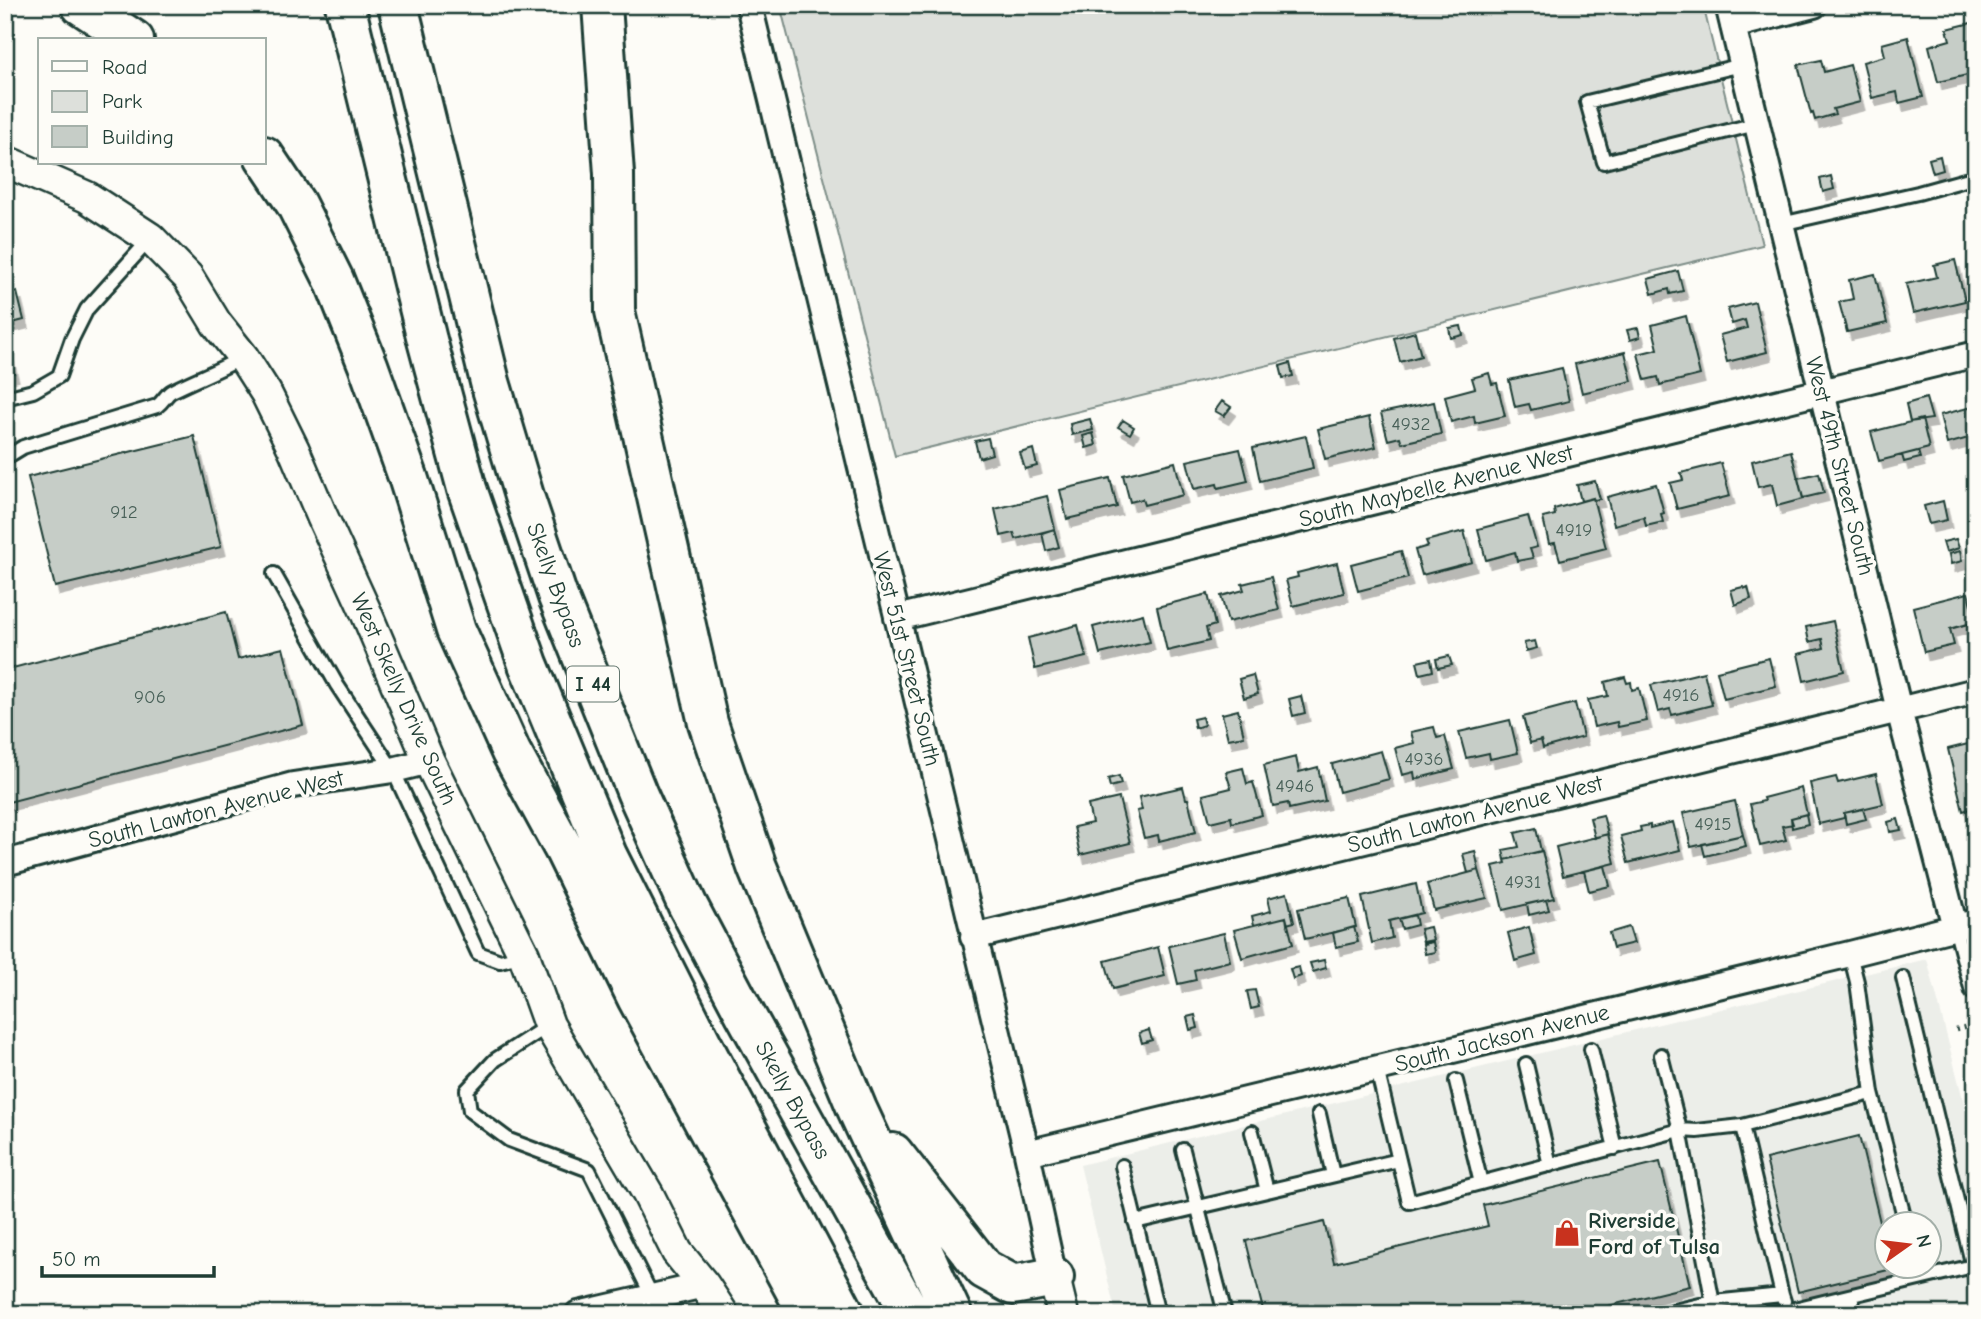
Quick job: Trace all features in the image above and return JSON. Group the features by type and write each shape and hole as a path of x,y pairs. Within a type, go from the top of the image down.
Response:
{"highway":[{"path":"81,5 131,38"},
{"name":"I 44","path":"345,5 426,340 467,489 528,664 607,855 701,1042 845,1314"},
{"name":"Skelly Bypass","path":"398,5 490,382 558,597 637,793 687,904 911,1314"},
{"path":"601,5 614,174 615,311 708,723 757,867 858,1109 952,1314"},
{"path":"266,159 296,204 334,281 368,365 408,477 456,630 511,752 565,851 637,998 808,1314"},
{"path":"858,1109 984,1269 1013,1285 1054,1277"}],"street":[{"name":"West 51st Street South","path":"749,5 1027,1153 1063,1314"},
{"path":"1730,15 1814,5"},
{"name":"West 49th Street South","path":"1730,15 1899,710 1966,924"},
{"name":"West Skelly Drive South","path":"5,161 87,197 150,238 188,277 216,323 243,357 266,393 365,610 429,761 524,955 549,1025 648,1194 677,1252 723,1314"},
{"name":"South Maybelle Avenue West","path":"897,618 1976,354"},
{"name":"South Lawton Avenue West","path":"974,937 1976,691"},
{"name":"South Lawton Avenue West","path":"5,863 293,785 393,770 429,761"},
{"name":"South Jackson Avenue","path":"1027,1153 1966,924"},
{"path":"578,1314 704,1285"}],"lane":[{"path":"1742,65 1587,102 1604,162 1756,124"},
{"path":"1781,224 1976,177"},
{"path":"5,398 33,391 60,376 72,340 87,309 150,238"},
{"path":"5,458 23,447 157,406 163,402 168,392 243,357"},
{"path":"274,574 337,685 393,770 478,953 500,961 524,955"},
{"path":"1966,924 1972,992 1976,991"},
{"path":"1850,954 1857,982 1872,1093 1902,1210"},
{"path":"1903,978 1974,1273 1942,1273"},
{"path":"549,1025 495,1060 467,1090 470,1111 509,1140 589,1170 652,1296"},
{"path":"1591,1049 1615,1148"},
{"path":"1661,1055 1680,1130 1714,1308"},
{"path":"1526,1064 1550,1165"},
{"path":"1377,1069 1409,1202 1680,1130 1742,1126 1872,1093"},
{"path":"1456,1081 1481,1183"},
{"path":"1319,1114 1333,1175"},
{"path":"1742,1126 1787,1312 1851,1297 1898,1280"},
{"path":"1252,1132 1266,1191"},
{"path":"1183,1150 1225,1314"},
{"path":"1135,1222 1399,1160"},
{"path":"1122,1166 1158,1314"},
{"path":"1661,1314 1714,1308 1783,1295"},
{"path":"1851,1297 1855,1314"}],"path":[{"path":"1956,1030 1976,1025"},
{"path":"1969,1027 1976,1057"}],"shaded area":[{"path":"1927,959 1976,1150 1976,1314 1116,1314 1080,1165"}],"green space":[{"path":"780,5 1703,5 1762,245 895,456"}],"building":[{"path":"1975,22 1976,81 1969,83 1967,75 1938,82 1929,46 1950,40 1947,29"},
{"path":"1908,37 1923,97 1899,103 1897,92 1872,98 1863,62 1885,56 1882,44"},
{"path":"1821,60 1824,72 1850,65 1860,102 1833,109 1835,114 1815,120 1798,65"},
{"path":"1940,156 1943,170 1933,173 1929,159"},
{"path":"1831,176 1834,189 1823,192 1820,179"},
{"path":"1955,260 1965,301 1913,313 1906,284 1937,277 1934,265"},
{"path":"1678,271 1683,291 1670,294 1669,289 1652,294 1648,279"},
{"path":"1875,274 1887,323 1847,332 1839,302 1853,299 1849,280"},
{"path":"17,292 24,320 5,325 5,295"},
{"path":"1755,302 1767,352 1727,362 1720,335 1747,328 1745,320 1732,324 1728,309"},
{"path":"1686,316 1700,375 1660,385 1658,377 1645,380 1638,354 1658,349 1652,325"},
{"path":"1461,326 1463,335 1451,338 1449,328"},
{"path":"1638,328 1640,337 1630,340 1627,330"},
{"path":"1415,332 1421,356 1400,362 1394,338"},
{"path":"5,338 14,373 5,375"},
{"path":"1625,352 1632,381 1582,393 1575,364"},
{"path":"1290,363 1293,376 1283,378 1280,366"},
{"path":"1562,368 1569,401 1531,410 1529,404 1515,407 1509,380"},
{"path":"1489,373 1492,384 1497,383 1505,416 1475,423 1474,416 1451,422 1445,396 1475,388 1472,378"},
{"path":"1926,398 1932,419 1910,422 1906,404"},
{"path":"1222,401 1231,407 1224,416 1215,411"},
{"path":"1434,402 1441,434 1402,443 1400,437 1388,440 1381,413"},
{"path":"1976,406 1976,436 1947,444 1940,415"},
{"path":"1369,417 1376,447 1325,459 1318,429"},
{"path":"1090,419 1093,430 1072,435 1070,424"},
{"path":"1922,419 1929,448 1879,461 1871,432"},
{"path":"1123,420 1134,427 1130,434 1118,427"},
{"path":"1093,433 1096,445 1086,448 1083,436"},
{"path":"194,436 221,547 55,587 28,477"},
{"path":"1306,436 1313,468 1260,481 1253,448"},
{"path":"988,438 992,454 979,458 975,441"},
{"path":"1033,449 1037,466 1025,469 1020,453"},
{"path":"1240,449 1248,481 1218,488 1217,484 1194,489 1187,461"},
{"path":"1791,451 1803,499 1777,506 1772,484 1758,487 1752,461"},
{"path":"1918,451 1920,458 1904,462 1902,455"},
{"path":"1175,462 1183,495 1144,505 1142,499 1130,502 1123,475"},
{"path":"1721,463 1730,496 1677,509 1670,483 1683,480 1681,473"},
{"path":"1819,473 1824,493 1803,498 1798,478"},
{"path":"1110,478 1117,507 1067,519 1060,490"},
{"path":"1595,481 1600,499 1581,501 1577,485"},
{"path":"1656,484 1664,513 1661,514 1663,522 1646,526 1644,517 1614,525 1607,497"},
{"path":"1047,496 1055,529 1016,539 1014,533 1001,536 995,509"},
{"path":"1593,498 1606,548 1560,560 1555,543 1549,544 1543,518 1555,515 1554,509"},
{"path":"1943,501 1947,520 1929,524 1924,506"},
{"path":"1528,516 1537,547 1530,549 1533,558 1517,561 1515,552 1486,560 1478,529"},
{"path":"1054,529 1059,547 1046,551 1042,533"},
{"path":"1464,531 1472,562 1422,575 1415,550 1428,546 1426,541"},
{"path":"1956,539 1959,548 1946,552 1943,542"},
{"path":"1401,551 1408,578 1358,591 1351,564"},
{"path":"1960,551 1962,561 1951,564 1949,554"},
{"path":"1337,563 1344,593 1293,606 1286,580 1298,577 1297,573"},
{"path":"1271,577 1279,610 1228,622 1221,596 1244,590 1242,584"},
{"path":"1748,587 1751,599 1735,605 1731,590"},
{"path":"1968,593 1975,622 1950,629 1954,645 1924,652 1913,607"},
{"path":"1208,594 1215,625 1206,628 1209,641 1167,651 1157,607"},
{"path":"226,612 238,659 283,648 303,725 5,803 5,670"},
{"path":"1143,614 1150,642 1100,654 1093,627"},
{"path":"1833,621 1844,671 1804,681 1798,654 1824,648 1822,639 1809,642 1806,627"},
{"path":"1078,625 1086,657 1035,669 1028,638"},
{"path":"1535,641 1537,648 1526,651 1524,643"},
{"path":"1449,656 1452,665 1438,668 1436,659"},
{"path":"1769,658 1776,686 1724,699 1717,671"},
{"path":"1431,659 1433,671 1420,674 1417,662"},
{"path":"1704,672 1712,705 1672,715 1670,709 1658,712 1651,685"},
{"path":"1253,675 1258,694 1244,698 1239,679"},
{"path":"1625,677 1627,683 1631,682 1632,690 1639,688 1647,721 1618,727 1617,722 1594,727 1588,700 1608,696 1605,682"},
{"path":"1301,696 1305,713 1293,716 1289,699"},
{"path":"1575,703 1583,737 1543,748 1541,740 1530,743 1523,717"},
{"path":"1238,710 1244,736 1228,739 1222,714"},
{"path":"1202,717 1204,725 1195,728 1193,719"},
{"path":"1510,720 1518,753 1490,759 1489,753 1466,758 1459,732"},
{"path":"1434,727 1437,738 1445,736 1454,769 1415,779 1414,772 1402,775 1395,748 1414,743 1411,732"},
{"path":"1976,742 1976,823 1973,824 1970,809 1963,811 1948,749"},
{"path":"1381,751 1389,779 1339,792 1332,764"},
{"path":"1296,757 1299,772 1318,767 1325,801 1289,809 1288,803 1273,806 1264,765"},
{"path":"1243,768 1247,784 1253,782 1262,815 1232,823 1231,817 1210,822 1203,795 1231,788 1226,772"},
{"path":"1876,774 1883,804 1844,813 1844,818 1819,824 1810,783 1836,777 1838,783"},
{"path":"1119,776 1121,784 1110,787 1108,779"},
{"path":"1183,787 1196,832 1159,841 1158,835 1144,838 1137,811 1142,810 1139,797"},
{"path":"1801,788 1807,814 1791,818 1793,824 1782,826 1786,840 1760,846 1750,804"},
{"path":"1119,798 1130,843 1080,855 1074,827 1092,823 1088,805"},
{"path":"1735,801 1743,835 1691,847 1683,813"},
{"path":"1863,809 1866,819 1846,824 1844,813"},
{"path":"1806,814 1808,824 1792,828 1791,818"},
{"path":"1603,815 1608,834 1595,838 1590,818"},
{"path":"1898,819 1901,830 1890,832 1888,822"},
{"path":"1673,822 1680,850 1628,863 1621,836 1641,831 1640,827 1650,825 1650,828"},
{"path":"1536,828 1541,851 1505,860 1503,850 1519,847 1515,833"},
{"path":"1608,834 1615,863 1563,876 1556,847"},
{"path":"1743,835 1746,846 1705,856 1702,844"},
{"path":"1475,851 1479,870 1468,873 1463,854"},
{"path":"1542,851 1554,898 1503,910 1493,866 1506,863 1505,860"},
{"path":"1605,866 1610,886 1589,891 1584,871"},
{"path":"1479,870 1487,898 1434,910 1427,884"},
{"path":"1416,884 1422,913 1389,921 1392,938 1372,943 1362,897"},
{"path":"1287,893 1294,922 1287,924 1286,917 1254,925 1252,916 1271,911 1268,898"},
{"path":"1349,898 1356,927 1305,939 1298,909"},
{"path":"1546,900 1549,910 1529,915 1527,904"},
{"path":"1415,915 1417,925 1402,929 1399,919"},
{"path":"1286,917 1293,944 1242,958 1234,930"},
{"path":"1354,927 1358,942 1336,947 1333,933"},
{"path":"1430,927 1433,940 1423,942 1420,929"},
{"path":"1529,927 1536,955 1515,961 1508,933"},
{"path":"1629,927 1634,943 1613,948 1609,933"},
{"path":"1224,933 1230,961 1194,970 1196,980 1178,984 1169,946"},
{"path":"1433,942 1435,952 1425,954 1423,944"},
{"path":"1158,947 1165,976 1113,989 1105,961"},
{"path":"1324,960 1326,968 1313,972 1310,963"},
{"path":"1299,967 1301,976 1293,979 1290,969"},
{"path":"1255,990 1259,1007 1251,1009 1247,991"},
{"path":"1195,1015 1198,1028 1190,1030 1187,1017"},
{"path":"1149,1030 1152,1040 1142,1043 1139,1033"},
{"path":"1859,1136 1877,1210 1872,1210 1872,1274 1798,1292 1766,1159"},
{"name":"Riverside Ford of Tulsa","path":"1660,1162 1690,1286 1575,1314 1510,1314 1508,1308 1485,1314 1264,1314 1246,1241 1324,1222 1334,1263 1488,1226 1483,1205"}],"place":[{"name":"Riverside Ford of Tulsa","path":"1567,1233"}]}
